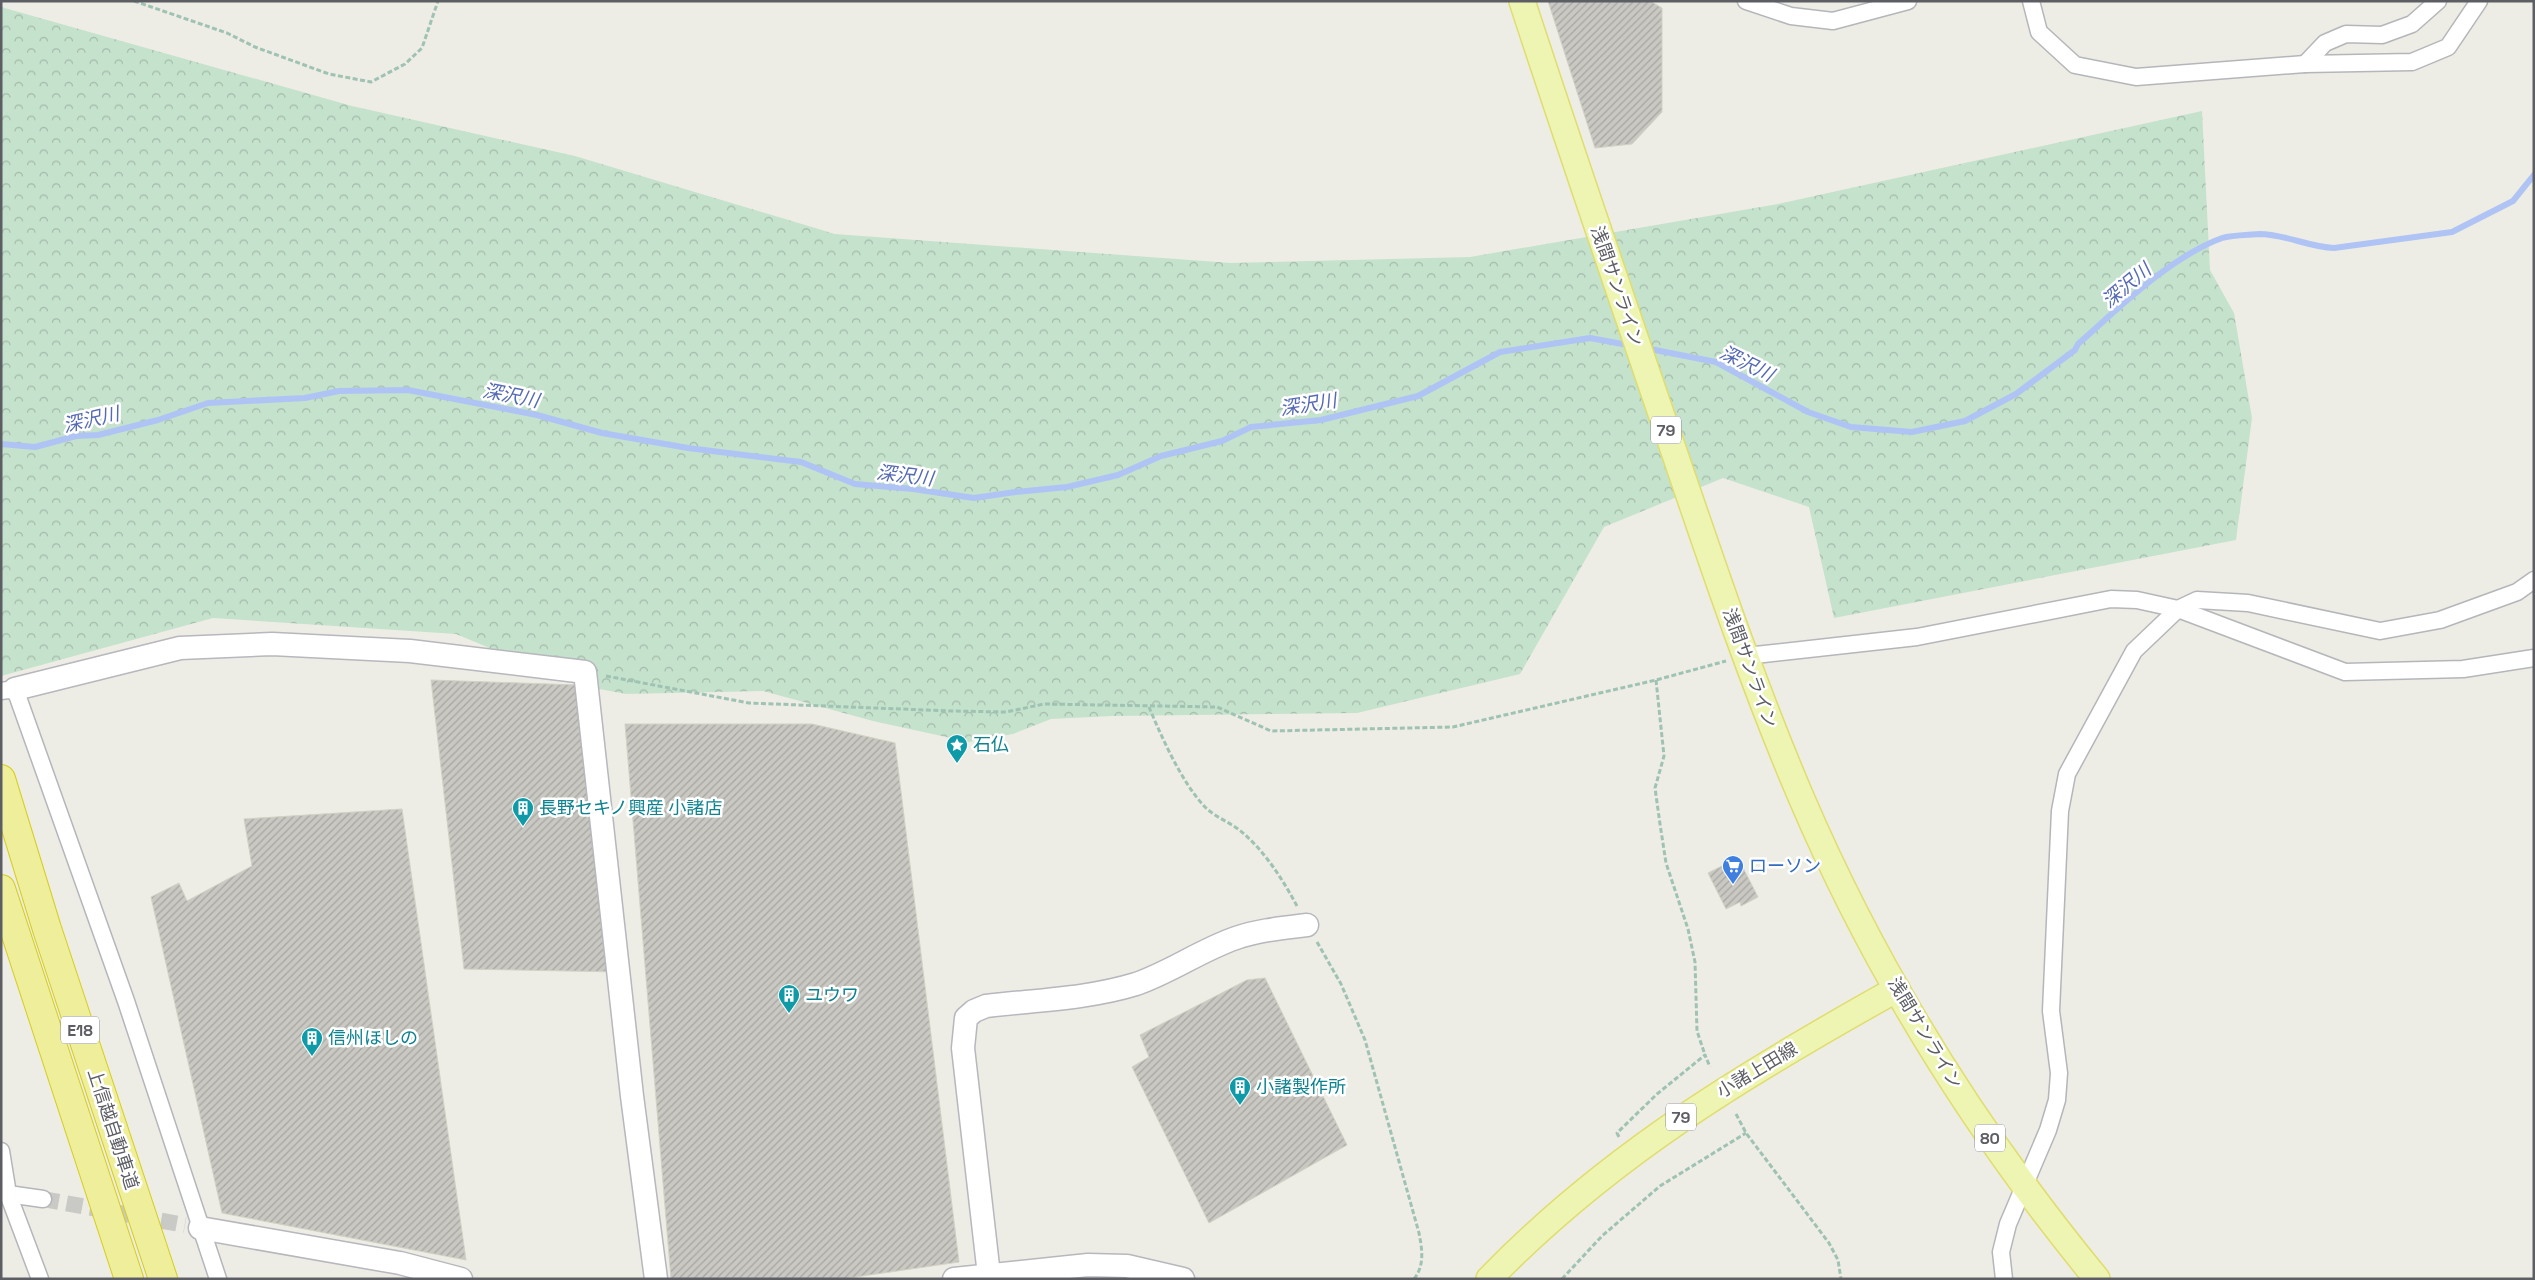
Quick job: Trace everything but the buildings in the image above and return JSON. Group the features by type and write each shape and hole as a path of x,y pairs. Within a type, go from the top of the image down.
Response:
{"highway":[{"name":"上信越自動車道","path":"1,779 50,939 163,1279"},
{"name":"上信越自動車道","path":"1,889 129,1279"}],"main road":[{"name":"浅間サンライン","path":"1522,1 1732,621 1803,801 1842,884 1897,989 1936,1055 1983,1128 2024,1186 2097,1279"},
{"name":"小諸上田線","path":"1488,1279 1557,1213 1629,1155 1706,1101 1897,989"}],"street":[{"path":"1746,1 1791,16 1833,21 1908,1"},
{"path":"2031,1 2039,32 2075,65 2136,77 2305,64 2412,62 2448,47 2479,1"},
{"path":"2305,64 2325,43 2346,34 2382,35 2412,24 2438,1"},
{"path":"2004,1279 2001,1252 2008,1224 2048,1130 2057,1100 2059,1073 2051,1011 2060,812 2067,774 2134,651 2178,609 2197,600 2248,603 2380,631 2440,620 2517,592 2534,580"},
{"path":"1746,656 1917,636 2111,599 2137,600 2178,609 2345,672 2464,669 2534,658"},
{"path":"218,1279 192,1227 126,1001 8,690 180,648 272,644 410,651 585,672 632,1096 656,1279"},
{"path":"989,1275 963,1048 966,1018 974,1011 986,1006 1074,998 1110,991 1158,975 1235,938 1257,931 1307,925"},
{"path":"1,1151 8,1194 40,1279"},
{"path":"8,1194 43,1198"},
{"path":"192,1227 400,1263 461,1279"},
{"path":"954,1279 1088,1265 1127,1266 1183,1279"}],"path":[{"path":"134,1 227,33 255,47 328,74 371,82 405,64 422,48 438,1"},
{"path":"585,672 749,703 969,712 1006,712 1044,704 1149,708 1217,707 1271,731 1453,727 1656,680 1746,656"},
{"path":"1656,680 1664,756 1656,788 1660,824 1666,863 1688,929 1695,962 1697,1031 1710,1067"},
{"path":"1149,708 1157,728 1185,778 1206,807 1243,832 1272,865 1341,984 1365,1040 1421,1240 1423,1254 1418,1274 1414,1279"},
{"path":"1629,1155 1617,1133 1657,1094 1705,1055"},
{"path":"1736,1114 1746,1133 1829,1243 1838,1260 1841,1279"},
{"path":"1562,1279 1602,1236 1660,1186 1746,1133"}],"green space":[{"path":"1,7 352,106 575,156 835,234 1231,263 1470,257 1778,204 2202,111 2210,270 2234,313 2252,418 2236,540 1834,618 1809,507 1723,478 1604,527 1520,674 1357,713 1112,716 1051,719 1013,734 969,742 873,721 763,691 626,694 578,685 456,634 213,618 1,676"}],"waterway":[{"name":"深沢川","path":"1645,348 1716,362 1808,412 1851,427 1912,432 1965,421 2016,394 2075,350 2078,344 2110,315 2164,270 2222,238 2259,234 2334,248 2452,232 2513,201 2534,175"},
{"name":"深沢川","path":"1,444 35,447 76,436 98,435 158,420 208,403 305,398 339,391 408,390 537,415 602,433 688,448 801,462 855,484 913,489 974,498 1067,487 1118,475 1161,456 1222,441 1251,427 1321,420 1418,396 1500,352 1590,338 1633,346"}],"tunnel":[{"path":"43,1199 185,1225"}],"place":[{"name":"石仏","path":"957,764"},
{"name":"長野セキノ興産 小諸店","path":"523,827"},
{"name":"ローソン","path":"1733,885"},
{"name":"ユウワ","path":"789,1014"},
{"name":"信州ほしの","path":"312,1057"},
{"name":"小諸製作所","path":"1240,1106"}]}
